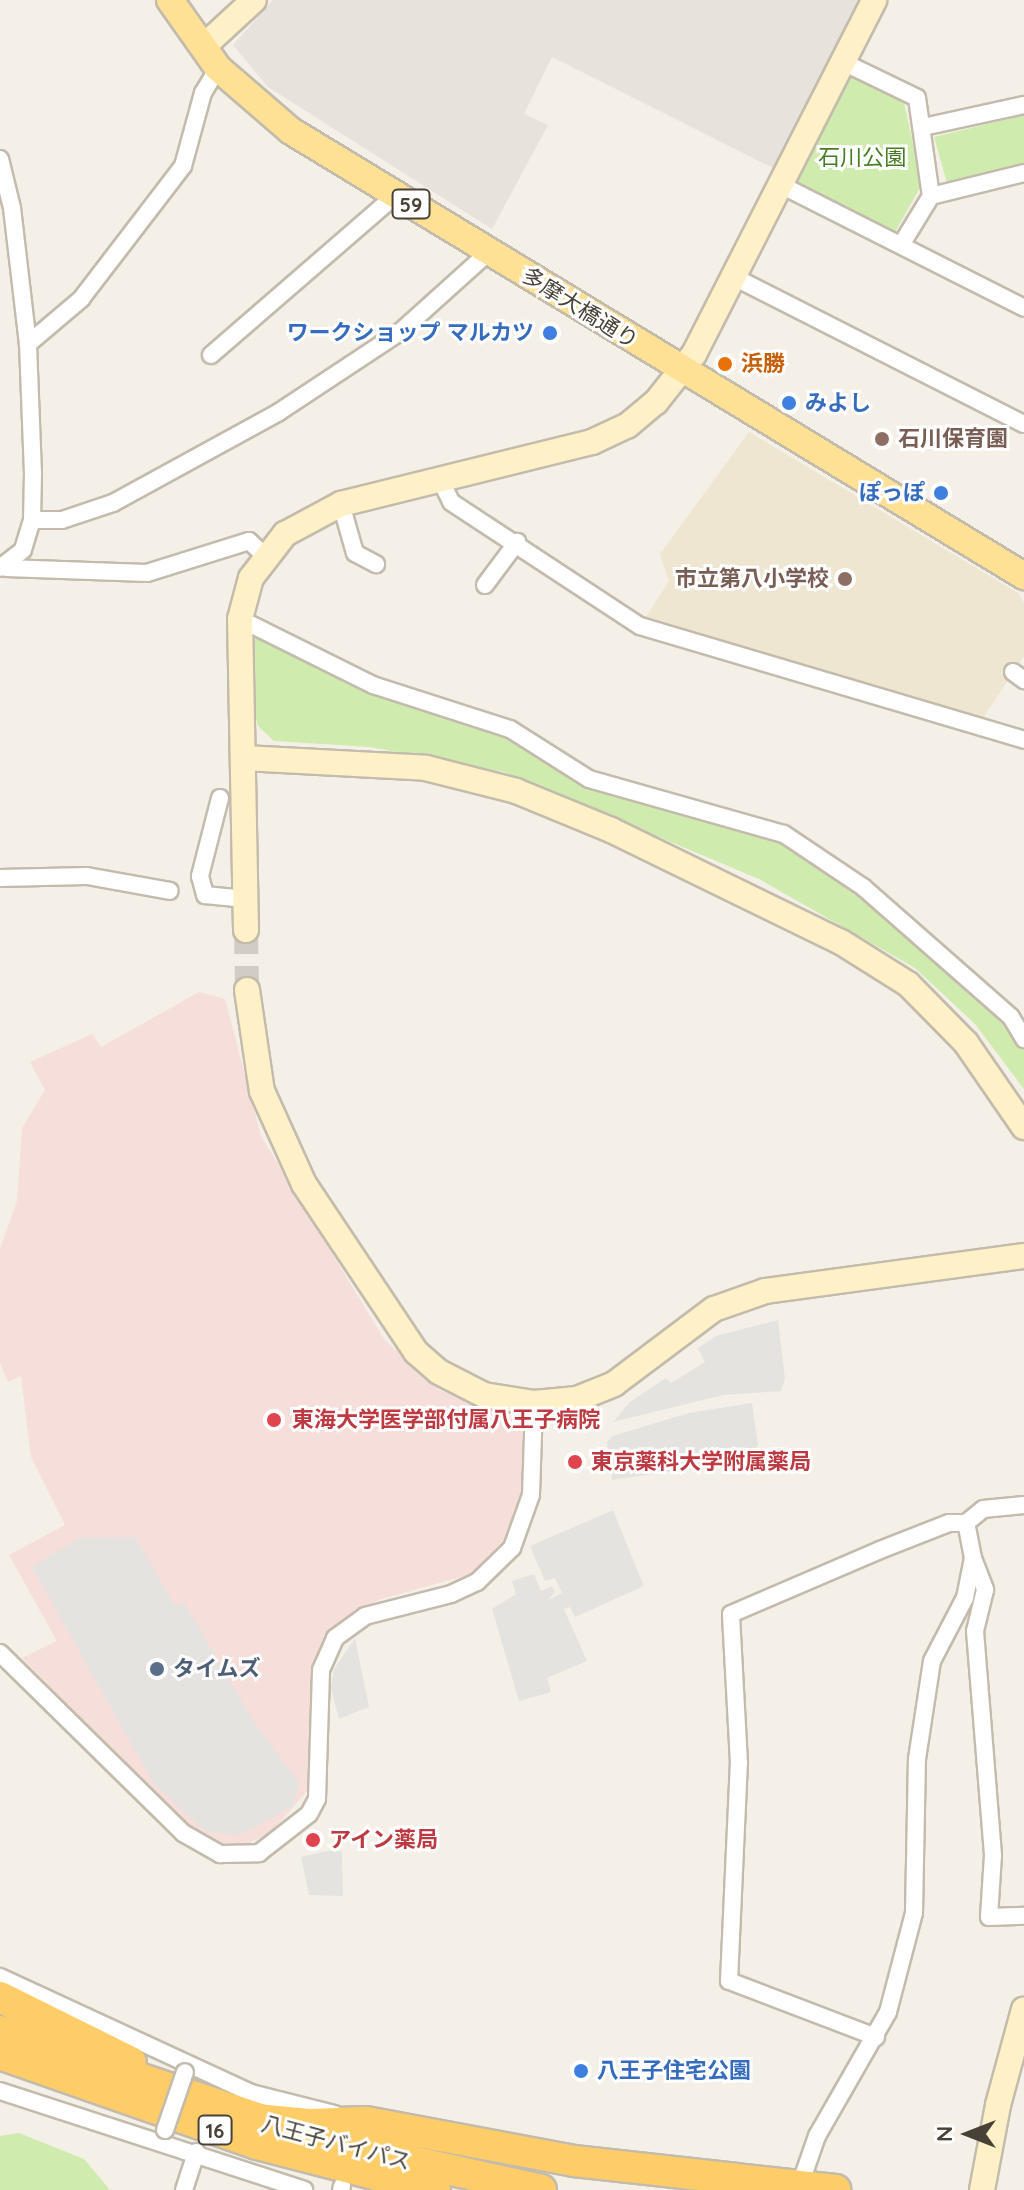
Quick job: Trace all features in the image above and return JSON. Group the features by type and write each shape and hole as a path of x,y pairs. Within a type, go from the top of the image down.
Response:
{"highway":[{"path":"0,1997 124,2055 178,2074"},
{"name":"八王子バイパス","path":"0,2031 178,2074 251,2131 531,2188"},
{"name":"八王子バイパス","path":"0,2054 435,2190"},
{"path":"366,2122 391,2139 498,2173 531,2188"},
{"path":"251,2131 309,2124 366,2122 588,2163 801,2182 835,2190"},
{"name":"16","path":"251,2131 346,2189"}],"main road":[{"name":"多摩大橋通り","path":"170,0 211,58 291,131 1024,576"}],"street":[{"path":"28,344 81,299 183,166 211,58 254,0"},
{"path":"246,930 240,619 251,578 285,534 341,504 592,442 627,426 683,371 874,0"},
{"path":"843,62 917,98 931,196 901,245"},
{"path":"923,127 1024,105"},
{"path":"1,170 28,344 32,520 23,550 3,568"},
{"path":"931,196 1024,173"},
{"path":"781,185 1024,308"},
{"path":"211,355 396,195"},
{"path":"32,520 62,520 113,503 279,412 400,332 489,252"},
{"path":"734,277 1024,424"},
{"path":"440,479 451,502 517,542 640,626 1024,740"},
{"path":"341,504 355,553 376,564"},
{"path":"3,568 147,573 249,541 266,557"},
{"path":"485,585 517,542"},
{"path":"240,619 373,685 510,729 589,779 784,834 863,887 1011,1017 1024,1039"},
{"path":"244,758 426,768 516,791 611,830 841,942 908,984 966,1043 1024,1127"},
{"path":"220,798 200,876 202,886 205,895 246,899"},
{"path":"0,878 87,876 170,891"},
{"path":"247,990 254,1059 275,1125 304,1184 395,1326 416,1352 460,1385 484,1395 534,1403 577,1399 614,1384 695,1320 741,1298 1024,1256"},
{"path":"0,1653 183,1833 220,1854 259,1853 309,1814 317,1799 321,1670 335,1638 365,1616 451,1594 477,1582 512,1548 531,1495 534,1403"},
{"path":"876,2037 729,1981 739,1763 731,1614 949,1523 966,1523 983,1509 1024,1505"},
{"path":"966,1523 973,1558 985,1590 975,1631 993,1855 989,1917 1024,1916"},
{"path":"801,2182 817,2136 888,2012 914,1913 914,1792 932,1661 965,1598 973,1558"},
{"path":"0,1977 117,2035 178,2074 366,2122"},
{"path":"982,2190 998,2105 1024,2009"},
{"path":"162,2135 178,2074"},
{"path":"0,2091 162,2135 196,2152 304,2190"},
{"path":"184,2190 196,2152"}],"shaded area":[{"path":"273,0 862,0 775,169 552,57 524,114 548,125 492,229 268,87 233,45"},
{"path":"749,432 1018,593 1024,603 1024,656 977,727 640,626 669,581 660,554"},
{"name":"東海大学医学部付属八王子病院","path":"199,992 225,999 261,1136 384,1339 439,1390 523,1422 522,1494 505,1539 468,1575 378,1600 333,1627 312,1665 307,1791 273,1830 250,1843 229,1845 204,1837 165,1805 22,1658 57,1641 9,1555 65,1525 31,1457 21,1376 8,1382 0,1363 0,1249 17,1201 22,1128 45,1090 30,1062 92,1034 101,1047"},
{"path":"778,1320 785,1379 781,1391 723,1395 613,1422 630,1402 666,1378 671,1383 705,1362 698,1348 716,1336"},
{"path":"752,1403 758,1445 747,1460 612,1480 607,1443 612,1436 689,1413"},
{"path":"613,1510 644,1586 575,1617 570,1607 564,1609 587,1661 547,1678 551,1692 519,1701 492,1609 516,1594 512,1581 534,1574 541,1591 552,1586 555,1592 548,1600 562,1593 555,1578 545,1581 530,1546"},
{"name":"タイムズ","path":"135,1537 175,1606 184,1602 254,1722 299,1783 293,1806 239,1835 205,1831 154,1784 32,1567 80,1538"},
{"path":"355,1638 369,1707 339,1719 331,1688 334,1669"},
{"path":"342,1851 343,1896 309,1895 301,1857"}],"green space":[{"name":"石川公園","path":"847,74 904,103 922,184 895,232 792,181"},
{"path":"1024,115 1024,165 947,183 934,137"},
{"path":"254,626 373,685 510,729 589,779 784,834 863,887 1024,1039 1024,1089 975,1024 915,968 759,879 504,772 370,747 274,741 258,726 254,712"},
{"path":"19,2133 84,2159 110,2190 0,2190 0,2136"}],"tunnel":[{"path":"246,930 247,990"}],"place":[{"name":"ワークショップ マルカツ","path":"550,333"},
{"name":"浜勝","path":"725,364"},
{"name":"みよし","path":"789,403"},
{"name":"石川保育園","path":"882,439"},
{"name":"ぽっぽ","path":"941,493"},
{"name":"市立第八小学校","path":"845,579"},
{"name":"東海大学医学部付属八王子病院","path":"274,1420"},
{"name":"東京薬科大学附属薬局","path":"575,1462"},
{"name":"タイムズ","path":"157,1669"},
{"name":"アイン薬局","path":"313,1840"},
{"name":"八王子住宅公園","path":"581,2071"}]}
